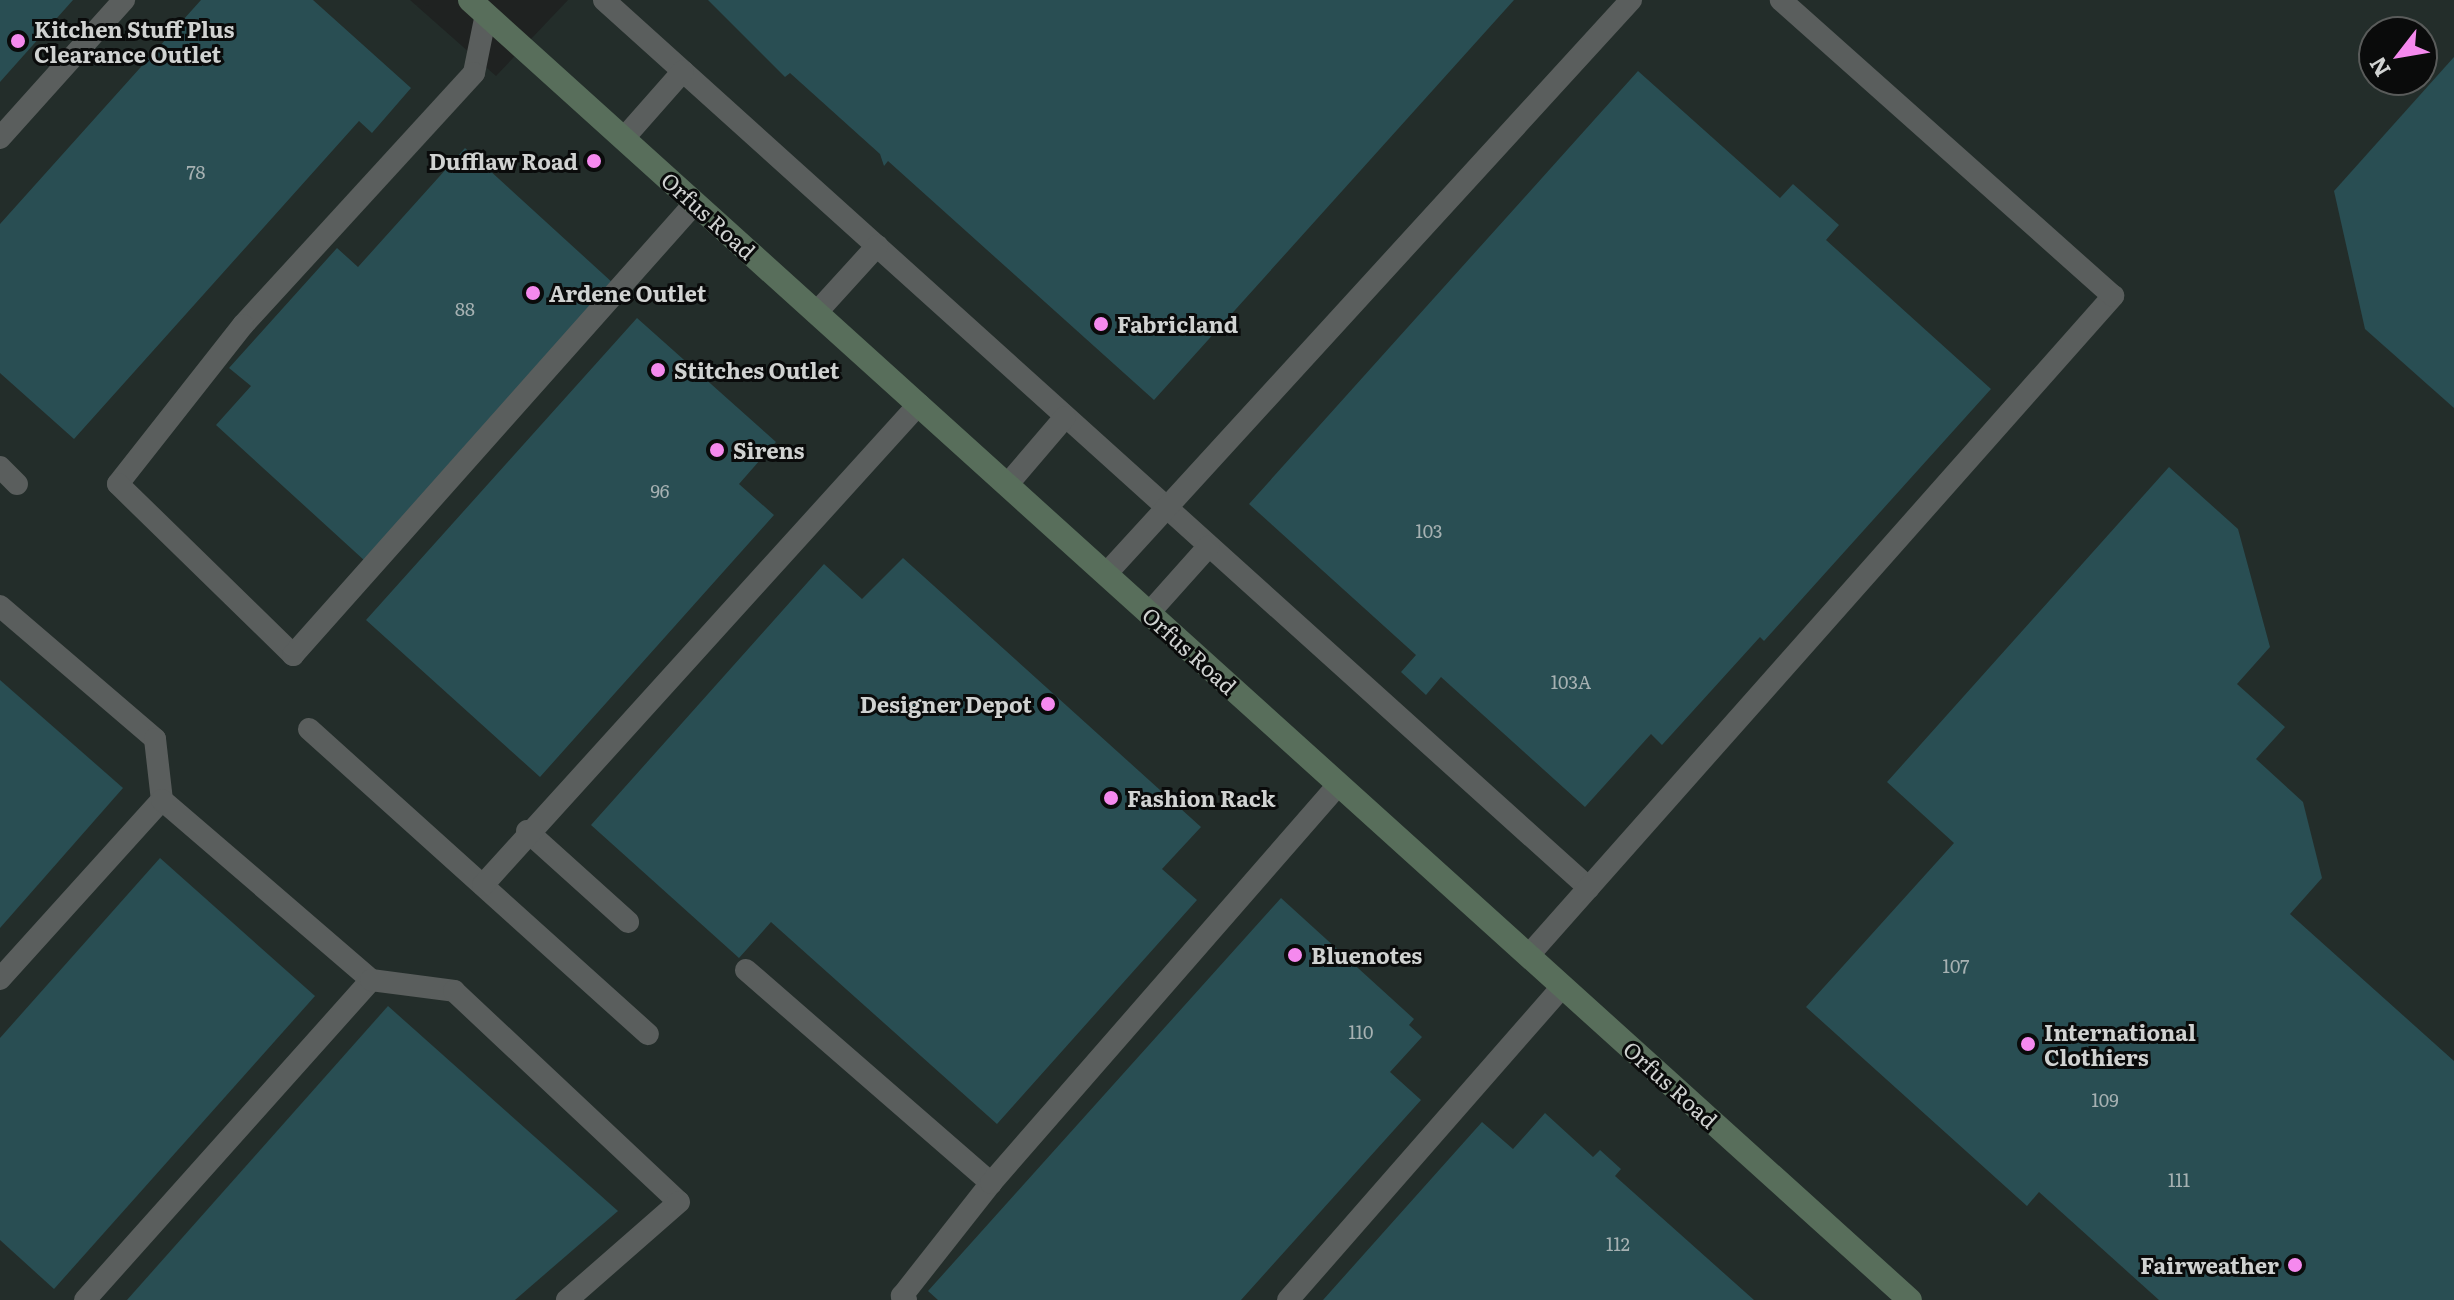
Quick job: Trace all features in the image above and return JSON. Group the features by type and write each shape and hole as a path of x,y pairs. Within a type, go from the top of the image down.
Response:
{"street":[{"name":"Orfus Road","path":"485,5 624,138 816,313 1910,1300"}],"lane":[{"path":"0,138 124,0"},
{"path":"604,0 1589,888"},
{"path":"1106,574 1631,0"},
{"path":"1529,955 2113,296 1781,0"},
{"path":"485,5 474,73 243,325 118,484 293,655 695,203"},
{"path":"624,138 683,71"},
{"path":"816,313 877,246"},
{"path":"483,885 527,831 919,404"},
{"path":"1007,485 1065,417"},
{"path":"0,467 17,484"},
{"path":"1149,613 1208,547"},
{"path":"0,606 155,739 162,800 371,980 454,991 679,1202 567,1300"},
{"path":"309,729 648,1034"},
{"path":"906,1300 902,1296 991,1183 1339,784"},
{"path":"0,979 162,800"},
{"path":"527,831 628,922"},
{"path":"746,970 991,1183"},
{"path":"85,1300 371,980"},
{"path":"1288,1300 1563,986"}],"shaded area":[{"path":"0,0 410,0 496,76 568,0 2454,0 2454,1300 0,1300"}],"building":[{"name":"Kitchen Stuff Plus Clearance Outlet","path":"0,0 73,0 0,82"},
{"path":"201,0 313,0 411,88 372,133 359,121 74,439 0,373 0,224"},
{"path":"708,0 1514,0 1154,400 888,161 884,166 880,154 790,73 785,77"},
{"path":"2454,57 2454,408 2365,329 2334,191 2419,96 2438,96 2438,75"},
{"path":"1638,71 1780,198 1793,184 1839,225 1826,240 1991,389 1764,641 1760,637 1662,745 1651,734 1585,807 1441,677 1426,695 1401,672 1416,655 1249,504"},
{"path":"465,148 614,284 365,561 216,425 251,386 229,368 337,248 358,267"},
{"path":"637,318 776,442 739,484 774,515 540,777 366,620"},
{"path":"2169,467 2238,529 2270,647 2237,684 2285,727 2256,759 2303,802 2322,878 2290,914 2454,1061 2454,1300 2159,1300 2039,1192 2027,1206 1806,1007 1954,843 1887,782"},
{"path":"903,558 1201,827 1162,869 1197,900 997,1124 771,922 739,958 591,825 824,564 862,599"},
{"path":"0,680 123,788 0,928"},
{"path":"160,858 315,996 54,1289 0,1240 0,1038"},
{"path":"1281,898 1414,1019 1409,1025 1422,1037 1390,1072 1421,1100 1241,1300 938,1300 928,1291"},
{"path":"388,1006 618,1211 515,1300 127,1300"},
{"path":"1545,1113 1593,1157 1600,1150 1621,1169 1615,1176 1754,1300 1323,1300 1482,1122 1513,1149"}],"place":[{"name":"Kitchen Stuff Plus Clearance Outlet","path":"18,41"},
{"name":"Dufflaw Road","path":"594,161"},
{"name":"Ardene Outlet","path":"533,293"},
{"name":"Fabricland","path":"1101,324"},
{"name":"Stitches Outlet","path":"658,370"},
{"name":"Sirens","path":"717,450"},
{"name":"Designer Depot","path":"1048,704"},
{"name":"Fashion Rack","path":"1111,798"},
{"name":"Bluenotes","path":"1295,955"},
{"name":"International Clothiers","path":"2028,1044"},
{"name":"Fairweather","path":"2295,1265"}]}
